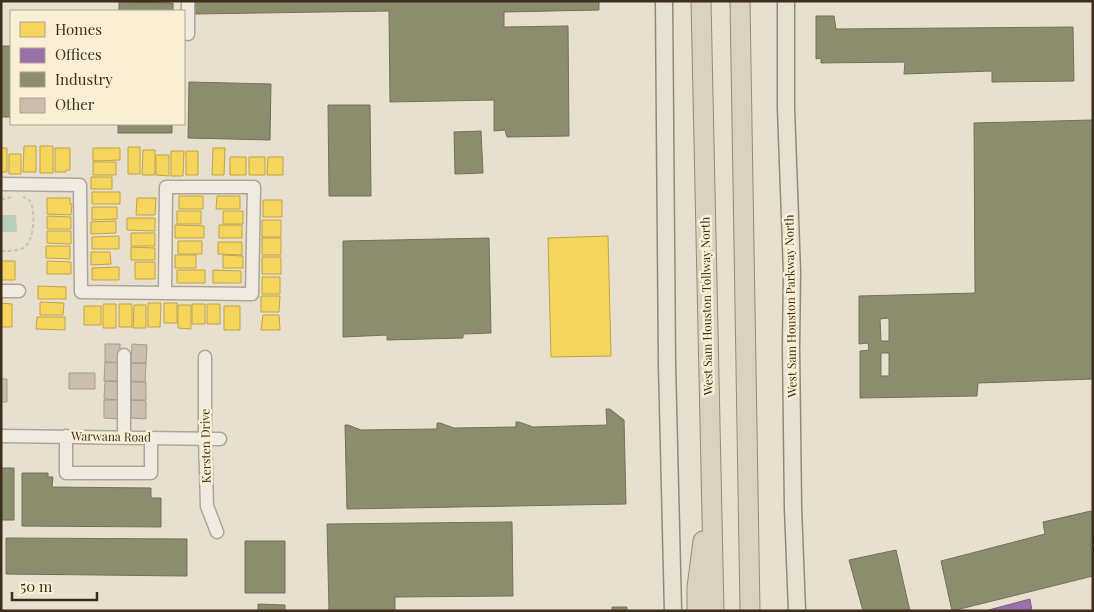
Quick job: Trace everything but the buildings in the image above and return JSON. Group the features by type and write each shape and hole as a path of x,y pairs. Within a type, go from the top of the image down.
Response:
{"highway":[{"name":"West Sam Houston Tollway North","path":"701,1 714,611"},
{"path":"740,1 750,611"},
{"path":"697,611 697,587 711,473"}],"main road":[{"path":"664,1 667,364 673,611"},
{"name":"West Sam Houston Parkway North","path":"786,1 786,108 792,272 793,508 797,611"}],"street":[{"path":"188,1 188,34"},
{"path":"1,184 80,186 81,292 165,293 252,294 254,187 166,187 165,293"},
{"path":"1,291 19,291"},
{"path":"124,355 124,437"},
{"name":"Kersten Drive","path":"206,357 205,438 207,506 217,532"},
{"name":"Warwana Road","path":"1,436 220,439"},
{"path":"66,436 66,473 151,473 151,438"}],"path":[{"path":"1,199 16,196"},
{"path":"1,251 21,249 32,239 32,206 30,201 23,197"}],"shaded area":[{"path":"1,215 16,215 17,232 1,232"}]}
